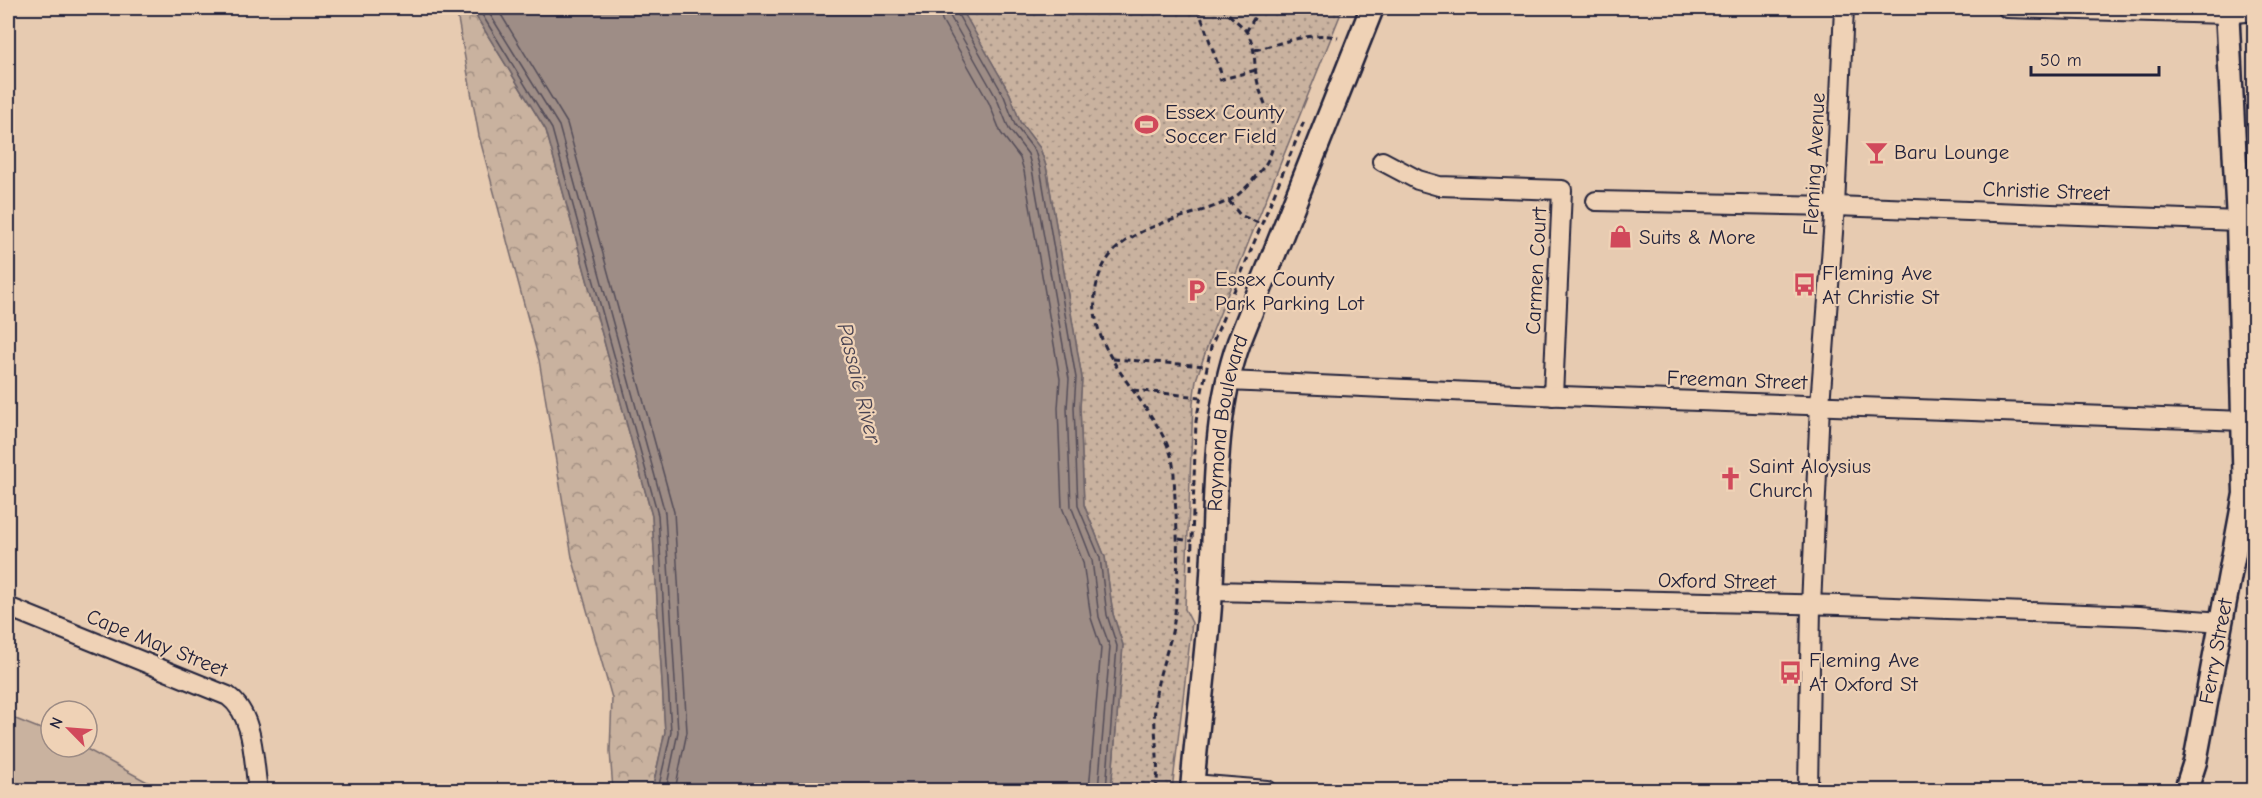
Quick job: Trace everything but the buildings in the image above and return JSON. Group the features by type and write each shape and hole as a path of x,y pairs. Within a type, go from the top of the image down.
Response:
{"main road":[{"name":"Raymond Boulevard","path":"1192,787 1211,591 1220,426 1227,381 1239,342 1372,8"},
{"name":"Ferry Street","path":"2195,762 2245,494 2246,220 2227,11"},
{"path":"2186,790 2195,762"}],"street":[{"name":"Fleming Avenue","path":"1808,790 1811,606 1820,405 1835,206 1844,8"},
{"path":"2007,8 2254,11"},
{"name":"Carmen Court","path":"1382,161 1418,180 1439,186 1562,190 1553,396"},
{"name":"Christie Street","path":"1596,201 1835,206 2246,220"},
{"name":"Freeman Street","path":"1227,381 1553,396 2244,421"},
{"name":"Oxford Street","path":"1211,591 1840,605 2139,616 2222,622"},
{"name":"Cape May Street","path":"8,607 228,696 237,703 247,722 258,790"},
{"name":"Ferry Street","path":"2195,762 2195,790"},
{"path":"1192,787 1267,790"}],"path":[{"path":"1198,8 1221,80 1256,70"},
{"path":"1156,790 1158,761 1155,700 1174,623 1178,539 1173,469 1170,452 1157,425 1103,344 1096,318 1095,302 1097,282 1104,265 1115,250 1131,236 1229,201 1248,186 1264,166 1273,148 1274,131 1256,70 1255,50 1246,32 1222,8"},
{"path":"1246,32 1260,8"},
{"path":"1255,50 1312,36 1338,38"},
{"path":"1274,194 1308,111"},
{"path":"1229,201 1240,215 1261,224"},
{"path":"1111,359 1206,366"},
{"path":"1133,390 1200,397"},
{"path":"1178,539 1192,541"}],"green space":[{"path":"456,8 471,8 546,130 652,516 665,732 652,790 613,790 610,751 612,698 572,557 539,360 479,136"},
{"path":"961,8 1343,8 1212,333 1196,380 1193,403 1185,609 1192,623 1172,790 1111,790 1123,645 1113,614 1105,557 1084,505 1080,407 1082,378 1046,166 1040,148 1020,122 1010,94"},
{"path":"8,716 39,728 39,759 99,759 99,756 162,790 8,790"}],"water":[{"name":"Passaic River","path":"471,8 961,8 1010,94 1020,122 1040,148 1046,166 1082,378 1080,407 1084,505 1105,557 1113,614 1123,645 1111,790 652,790 665,732 652,516 546,130"}],"place":[{"name":"Essex County Soccer Field","path":"1147,124"},
{"name":"Baru Lounge","path":"1876,152"},
{"name":"Suits & More","path":"1621,237"},
{"name":"Fleming Ave At Christie St","path":"1804,285"},
{"name":"Essex County Park Parking Lot","path":"1197,291"},
{"name":"Saint Aloysius Church","path":"1731,478"},
{"name":"Fleming Ave At Oxford St","path":"1791,672"}]}
